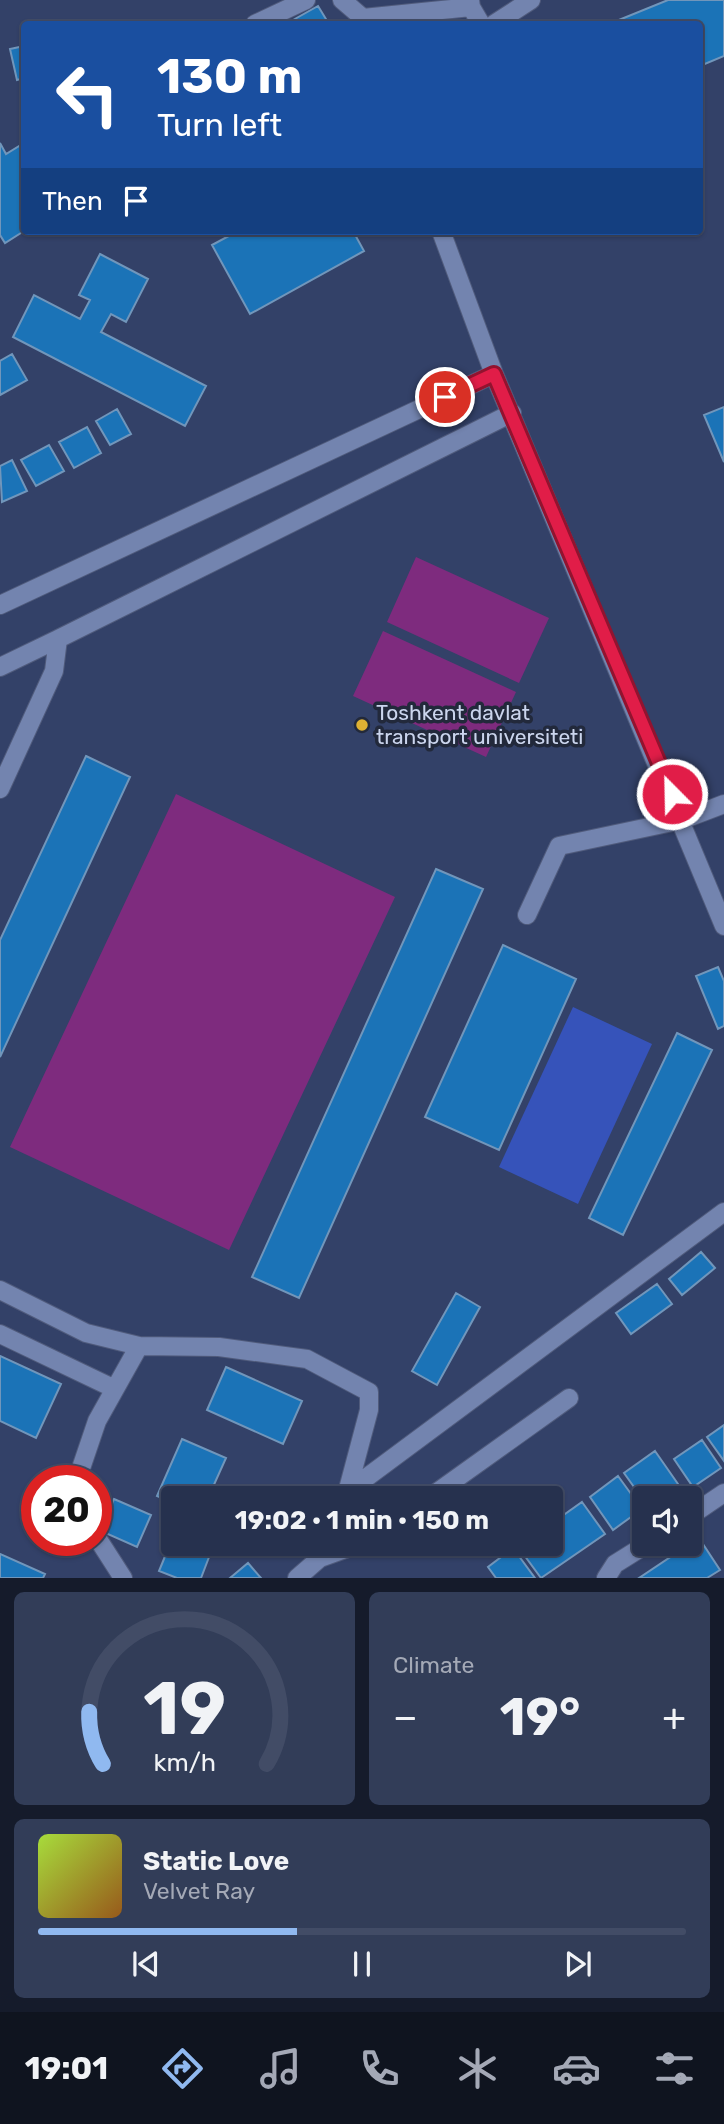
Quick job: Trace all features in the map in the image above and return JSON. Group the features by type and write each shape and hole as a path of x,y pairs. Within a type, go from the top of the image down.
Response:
{"street":[{"path":"262,21 306,0"},
{"path":"342,0 364,21 470,3 479,21"},
{"path":"499,21 531,0"},
{"path":"443,235 494,374 724,926"},
{"path":"0,605 494,374"},
{"path":"0,667 512,413"},
{"path":"0,789 54,671 58,639"},
{"path":"527,915 559,846 682,820 724,804"},
{"path":"357,1486 724,1212"},
{"path":"0,1290 86,1333 139,1346 219,1347 307,1359 369,1392 369,1410 348,1486"},
{"path":"0,1334 115,1389"},
{"path":"83,1465 97,1421 139,1346"},
{"path":"446,1486 569,1398"},
{"path":"702,1508 724,1493"},
{"path":"606,1578 615,1564 632,1553"},
{"path":"109,1556 123,1578"},
{"path":"297,1578 318,1556"}],"shaded area":[{"path":"416,557 549,618 519,683 387,622"},
{"path":"383,631 516,692 486,757 353,696"},
{"path":"176,794 395,897 229,1250 10,1147"}],"water":[{"path":"573,1007 652,1044 578,1204 499,1167"}],"building":[{"path":"668,0 724,0 724,56 703,65 703,21 616,21"},
{"path":"318,6 327,21 291,21"},
{"path":"21,47 21,79 17,80 10,49"},
{"path":"0,143 6,154 21,145 21,233 5,243 0,235"},
{"path":"231,235 355,235 364,251 250,314 212,245"},
{"path":"100,254 148,279 126,322 111,314 101,332 206,386 185,426 13,337 34,295 80,319 90,300 79,295"},
{"path":"12,354 27,380 0,395 0,361"},
{"path":"724,407 724,462 704,415"},
{"path":"117,409 131,434 110,445 96,421"},
{"path":"87,427 101,453 74,468 59,442"},
{"path":"49,445 64,471 36,486 21,460"},
{"path":"12,460 27,491 2,502 0,466"},
{"path":"86,756 130,777 0,1057 0,940"},
{"path":"436,869 483,889 299,1298 252,1277"},
{"path":"503,945 576,979 499,1150 425,1117"},
{"path":"718,967 724,981 724,1026 718,1029 696,976"},
{"path":"677,1033 712,1050 623,1235 589,1218"},
{"path":"701,1252 715,1268 682,1295 669,1279"},
{"path":"657,1284 672,1304 631,1334 616,1313"},
{"path":"456,1293 480,1307 437,1385 412,1371"},
{"path":"0,1356 61,1384 36,1438 0,1421"},
{"path":"226,1367 302,1401 283,1444 207,1410"},
{"path":"724,1425 724,1461 707,1437"},
{"path":"182,1439 226,1458 213,1486 161,1486"},
{"path":"702,1440 721,1468 692,1486 674,1459"},
{"path":"655,1451 678,1484 633,1486 624,1473"},
{"path":"618,1476 632,1495 632,1516 613,1530 590,1497"},
{"path":"114,1499 151,1515 137,1547 112,1536"},
{"path":"582,1502 605,1534 541,1578 525,1556 563,1556 563,1515"},
{"path":"702,1543 720,1570 707,1578 639,1578 672,1556 702,1556"},
{"path":"0,1554 45,1574 43,1578 0,1578"},
{"path":"165,1556 209,1556 201,1578 177,1578 159,1571"},
{"path":"502,1556 519,1556 535,1578 496,1578 488,1567"},
{"path":"248,1563 261,1578 230,1578"}],"place":[{"name":"Toshkent davlat transport universiteti","path":"362,725"}],"route":[{"path":"445,397 494,374 672,794"}]}
